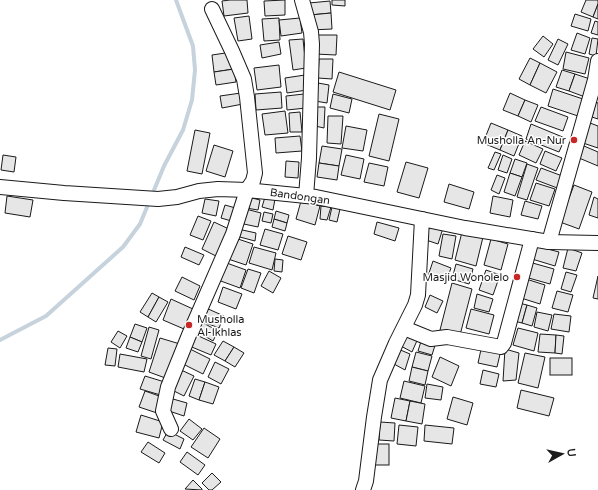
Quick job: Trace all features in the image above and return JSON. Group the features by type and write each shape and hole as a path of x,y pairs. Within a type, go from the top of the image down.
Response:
{"street":[{"path":"302,0 312,44 309,158 306,196"},
{"path":"171,429 163,411 168,387 233,234 247,190 253,181 255,173 245,85 238,62 212,9"},
{"path":"549,242 593,88 598,61"},
{"name":"Bandongan","path":"0,187 158,199 218,189 247,190 306,196 464,228 549,242 598,243"},
{"path":"363,490 366,481 380,380 415,305 418,295 422,219"},
{"path":"404,328 431,339 447,337 501,347 504,343 532,239"}],"building":[{"path":"247,0 248,13 224,16 222,1"},
{"path":"285,0 285,15 265,16 264,1"},
{"path":"332,0 345,0 345,6 332,5"},
{"path":"586,0 598,0 593,17 581,12"},
{"path":"330,1 331,13 310,15 309,3"},
{"path":"598,4 598,19 593,17"},
{"path":"331,13 332,29 311,30 310,15"},
{"path":"575,14 591,19 588,31 571,26"},
{"path":"249,16 252,39 238,41 234,18"},
{"path":"279,18 280,40 264,41 262,19"},
{"path":"300,18 302,33 281,36 279,20"},
{"path":"595,21 598,22 598,35 591,33"},
{"path":"577,33 590,38 585,54 571,50"},
{"path":"315,35 337,35 336,55 315,54"},
{"path":"543,36 553,44 544,57 533,49"},
{"path":"592,38 598,39 596,56 589,54"},
{"path":"303,39 306,68 293,70 289,40"},
{"path":"558,39 568,44 558,65 548,60"},
{"path":"279,42 281,54 262,58 260,45"},
{"path":"232,52 234,69 214,72 212,55"},
{"path":"566,52 589,58 585,74 563,69"},
{"path":"530,58 540,63 530,85 519,79"},
{"path":"319,59 333,59 332,79 318,78"},
{"path":"540,63 557,72 546,93 530,85"},
{"path":"279,65 281,87 257,90 254,68"},
{"path":"234,69 236,82 216,85 214,72"},
{"path":"562,70 575,74 569,91 556,87"},
{"path":"339,72 396,90 390,110 333,92"},
{"path":"575,74 590,79 585,97 569,91"},
{"path":"305,75 307,90 287,93 285,78"},
{"path":"318,83 329,85 327,103 315,101"},
{"path":"553,89 583,99 578,116 548,106"},
{"path":"281,92 282,108 256,110 255,94"},
{"path":"241,93 243,104 222,108 220,96"},
{"path":"510,93 525,100 518,116 503,110"},
{"path":"304,94 306,108 287,110 286,96"},
{"path":"333,94 352,99 349,113 330,108"},
{"path":"525,100 538,105 531,122 518,116"},
{"path":"596,102 598,103 598,119 592,117"},
{"path":"315,107 325,107 324,128 315,126"},
{"path":"541,107 568,117 563,131 535,121"},
{"path":"285,111 288,133 265,135 262,114"},
{"path":"300,112 302,132 290,132 289,113"},
{"path":"379,114 399,119 389,161 369,156"},
{"path":"328,116 343,116 341,144 327,143"},
{"path":"491,123 508,130 500,150 483,143"},
{"path":"590,123 598,126 598,148 583,143"},
{"path":"531,124 565,138 559,152 526,139"},
{"path":"346,126 367,130 363,151 342,148"},
{"path":"195,130 210,133 202,174 187,171"},
{"path":"508,130 522,136 514,156 500,150"},
{"path":"300,136 302,151 276,153 275,138"},
{"path":"525,141 543,149 536,163 519,155"},
{"path":"214,145 233,151 225,177 206,171"},
{"path":"322,146 342,149 339,166 319,163"},
{"path":"584,146 598,152 598,166 579,158"},
{"path":"545,151 562,158 556,171 540,164"},
{"path":"495,152 501,154 494,170 488,168"},
{"path":"3,155 16,157 14,172 1,170"},
{"path":"346,155 364,159 360,179 341,175"},
{"path":"503,155 512,159 507,173 498,170"},
{"path":"515,159 527,163 522,177 510,173"},
{"path":"286,161 299,162 298,178 285,177"},
{"path":"406,162 428,168 419,198 397,192"},
{"path":"319,163 339,166 337,180 317,177"},
{"path":"369,163 388,167 384,186 364,182"},
{"path":"527,164 538,168 527,200 517,197"},
{"path":"541,168 565,177 560,189 536,180"},
{"path":"510,173 522,177 515,196 504,192"},
{"path":"497,175 505,178 499,194 491,190"},
{"path":"536,183 555,189 549,206 530,200"},
{"path":"449,184 474,192 469,209 444,202"},
{"path":"574,185 592,192 579,229 560,222"},
{"path":"7,196 33,200 30,217 5,213"},
{"path":"493,196 513,200 510,217 490,213"},
{"path":"248,197 260,200 258,210 246,208"},
{"path":"265,197 275,199 273,210 262,207"},
{"path":"594,197 598,199 598,218 589,215"},
{"path":"205,199 219,201 216,216 202,213"},
{"path":"301,201 320,206 315,225 296,219"},
{"path":"525,201 542,206 538,219 521,215"},
{"path":"225,205 239,209 235,222 221,218"},
{"path":"321,206 331,207 327,220 320,219"},
{"path":"332,207 340,209 337,222 329,220"},
{"path":"242,208 261,213 258,227 239,223"},
{"path":"276,211 289,215 287,223 274,219"},
{"path":"264,212 273,214 271,223 262,221"},
{"path":"198,216 211,221 203,240 190,235"},
{"path":"274,219 287,223 285,231 272,227"},
{"path":"214,222 231,230 218,257 202,249"},
{"path":"377,222 399,228 395,241 374,234"},
{"path":"430,224 443,228 438,244 426,240"},
{"path":"238,229 256,233 255,241 236,236"},
{"path":"265,229 283,234 278,250 260,245"},
{"path":"462,232 483,237 476,266 455,260"},
{"path":"443,234 456,236 452,259 439,256"},
{"path":"288,236 307,242 301,260 282,254"},
{"path":"235,238 253,244 246,265 228,259"},
{"path":"491,239 508,244 501,270 484,265"},
{"path":"536,246 559,252 555,266 532,259"},
{"path":"185,247 204,255 199,265 181,257"},
{"path":"254,247 276,253 272,270 249,263"},
{"path":"568,248 582,253 576,271 563,268"},
{"path":"275,259 283,260 282,272 274,271"},
{"path":"433,261 451,268 446,282 428,276"},
{"path":"224,262 246,270 240,288 218,280"},
{"path":"529,262 554,269 550,284 525,277"},
{"path":"456,264 473,269 469,284 452,279"},
{"path":"248,269 261,273 254,293 241,288"},
{"path":"486,270 500,275 493,295 479,290"},
{"path":"269,271 281,278 273,293 261,286"},
{"path":"566,272 577,275 571,292 561,289"},
{"path":"598,276 598,299 593,298"},
{"path":"182,277 200,286 194,300 175,291"},
{"path":"526,279 545,285 540,304 521,298"},
{"path":"452,283 472,289 460,335 440,330"},
{"path":"223,287 242,294 236,309 218,302"},
{"path":"557,291 573,295 568,312 552,308"},
{"path":"152,293 159,297 148,317 140,312"},
{"path":"477,294 493,299 489,312 474,308"},
{"path":"430,295 443,301 437,313 425,307"},
{"path":"159,297 168,302 156,322 148,317"},
{"path":"171,299 193,309 184,329 163,320"},
{"path":"515,302 527,305 522,323 510,320"},
{"path":"527,305 537,308 532,326 522,323"},
{"path":"206,308 224,316 219,328 201,321"},
{"path":"471,309 494,315 489,334 466,328"},
{"path":"537,312 552,315 548,331 534,327"},
{"path":"554,314 571,316 569,332 551,329"},
{"path":"198,320 218,331 213,341 193,329"},
{"path":"135,324 147,328 142,342 130,337"},
{"path":"149,327 159,330 151,359 141,356"},
{"path":"518,328 538,333 534,351 513,345"},
{"path":"118,331 127,336 120,348 111,342"},
{"path":"406,331 419,336 412,352 399,345"},
{"path":"192,333 216,344 211,355 187,345"},
{"path":"540,334 556,335 555,353 538,352"},
{"path":"556,335 564,336 562,354 555,353"},
{"path":"130,337 142,342 138,352 126,348"},
{"path":"160,338 180,344 168,379 149,372"},
{"path":"422,338 436,342 432,355 418,351"},
{"path":"223,341 234,347 225,361 214,355"},
{"path":"482,345 501,350 497,367 478,363"},
{"path":"234,347 244,353 235,367 225,361"},
{"path":"108,348 117,349 115,366 105,365"},
{"path":"190,349 210,359 203,374 183,364"},
{"path":"398,349 410,354 405,370 394,364"},
{"path":"505,349 519,353 516,380 503,381"},
{"path":"416,352 432,356 428,371 412,367"},
{"path":"525,353 545,357 538,388 518,383"},
{"path":"120,354 147,359 144,372 118,367"},
{"path":"440,357 459,366 451,386 432,377"},
{"path":"550,358 572,358 572,375 550,375"},
{"path":"215,362 229,369 221,384 208,377"},
{"path":"412,367 428,371 425,385 409,381"},
{"path":"179,369 194,376 184,396 170,389"},
{"path":"483,370 499,374 496,387 480,384"},
{"path":"145,376 168,383 164,396 140,389"},
{"path":"195,379 205,382 199,400 189,396"},
{"path":"404,381 425,386 421,403 400,398"},
{"path":"205,382 219,387 213,404 199,400"},
{"path":"427,384 443,387 441,400 425,398"},
{"path":"521,390 554,398 549,416 517,408"},
{"path":"145,391 162,397 157,413 139,407"},
{"path":"453,397 473,403 467,425 447,419"},
{"path":"395,398 410,401 406,421 391,418"},
{"path":"173,399 187,403 184,416 169,411"},
{"path":"410,401 425,404 422,424 406,421"},
{"path":"141,415 163,422 159,438 136,432"},
{"path":"189,419 202,429 193,440 180,431"},
{"path":"380,422 395,423 394,441 379,440"},
{"path":"399,425 418,427 416,446 397,444"},
{"path":"425,425 454,428 452,444 424,441"},
{"path":"204,428 220,439 208,458 191,447"},
{"path":"168,431 184,439 180,449 163,440"},
{"path":"148,442 165,453 159,463 141,452"},
{"path":"375,444 389,444 389,465 375,465"},
{"path":"187,452 205,465 198,475 180,462"},
{"path":"212,473 221,482 212,490 209,490 202,483"},
{"path":"193,480 202,489 202,490 185,489"}],"waterway":[{"path":"0,340 46,316 123,247 140,224 164,166 183,130 192,100 195,70 193,46 176,0"}],"place":[{"name":"Musholla An-Nur","path":"574,140"},
{"name":"Masjid Wonolelo","path":"517,277"},
{"name":"Musholla Al-Ikhlas","path":"189,325"}]}
